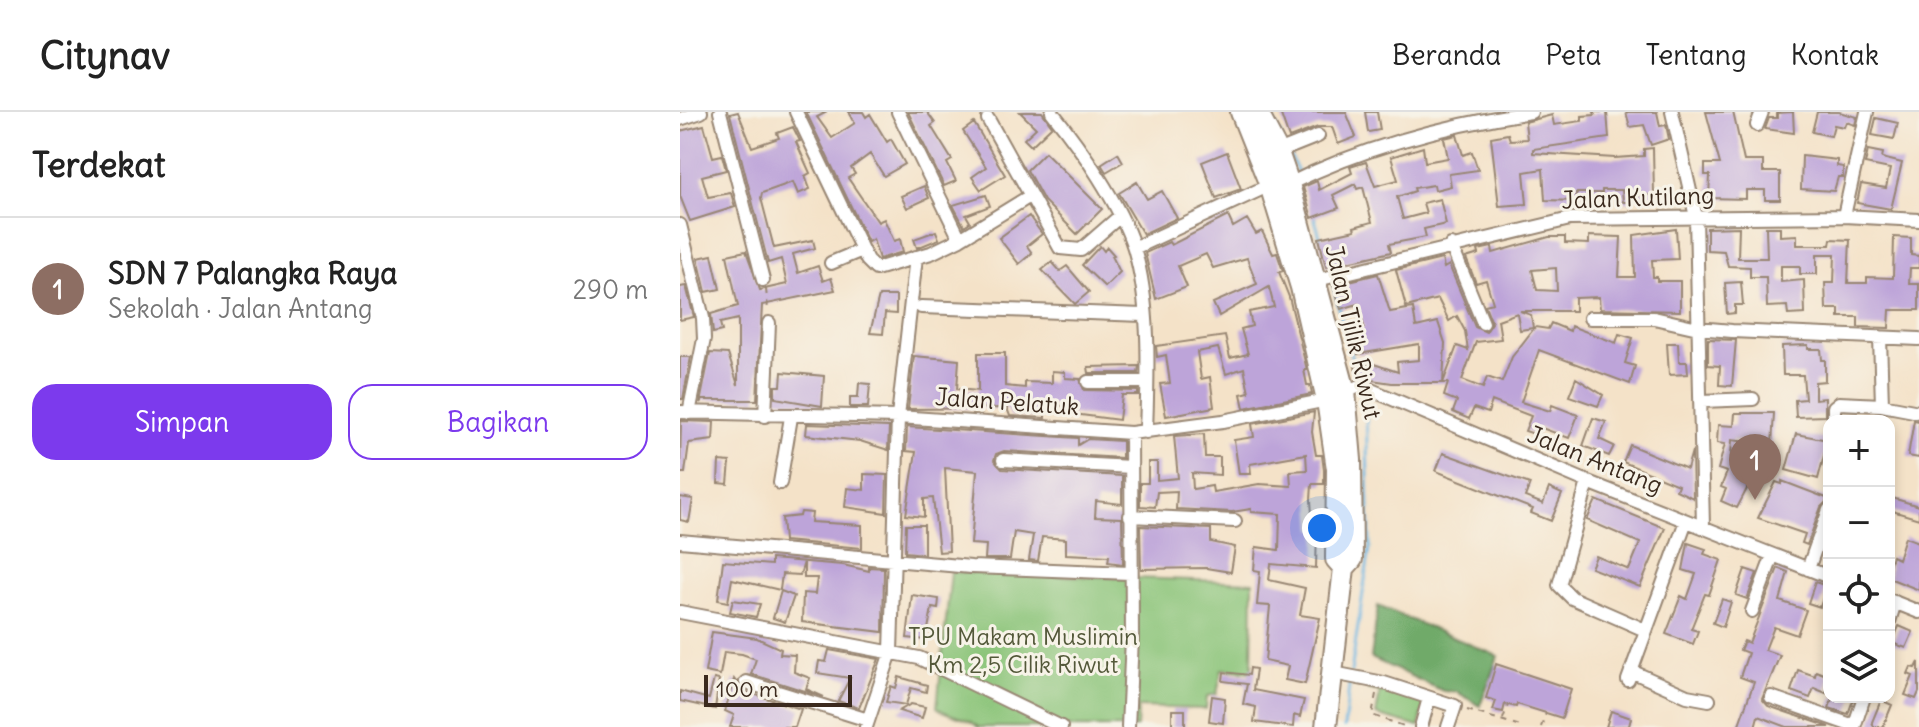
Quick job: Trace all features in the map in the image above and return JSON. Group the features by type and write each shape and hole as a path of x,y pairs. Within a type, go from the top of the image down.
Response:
{"highway":[{"name":"Jalan Tjilik Riwut","path":"1241,112 1279,185 1317,280 1336,395 1353,527 1352,559 1344,568 1326,727"},
{"name":"Jalan Tjilik Riwut","path":"1257,112 1278,152 1279,185 1301,287 1336,395"}],"street":[{"path":"680,119 701,112"},
{"path":"720,112 763,280"},
{"path":"796,112 862,250 874,268 916,257 960,239 1030,196"},
{"path":"898,112 960,239"},
{"path":"1052,112 1120,216 1134,248 1143,315 1146,432"},
{"path":"1134,248 1279,185 1391,142 1474,120 1531,112"},
{"path":"1672,112 1696,217 1703,527"},
{"path":"1844,216 1867,112"},
{"path":"988,119 1056,243 1066,251 1081,250 1120,216"},
{"path":"1278,152 1318,136"},
{"name":"Jalan Kutilang","path":"1317,280 1451,245 1570,219 1844,216 1919,220"},
{"path":"680,225 703,318 704,339 684,413"},
{"path":"1451,245 1483,323"},
{"path":"831,263 862,250"},
{"path":"746,682 867,724 891,652 898,417 916,257"},
{"path":"921,307 1143,315"},
{"path":"1590,318 1654,318 1698,328 1919,339"},
{"path":"765,416 769,323"},
{"path":"1880,337 1882,405"},
{"path":"1088,382 1147,382"},
{"name":"Jalan Antang","path":"1336,395 1369,389 1588,482 1823,575"},
{"name":"Jalan Pelatuk","path":"684,413 898,417 1131,433 1199,426 1336,395"},
{"path":"1702,401 1753,399"},
{"path":"1834,415 1834,407 1839,403 1882,405 1919,412"},
{"path":"780,483 791,417"},
{"path":"1128,727 1131,433"},
{"path":"1003,460 1131,467"},
{"path":"1588,482 1559,585 1572,598 1645,630"},
{"path":"1130,516 1235,521"},
{"path":"1686,521 1629,675 1687,696 1709,700"},
{"path":"1808,569 1823,527"},
{"path":"680,541 971,567 1130,573"},
{"path":"1752,611 1773,555"},
{"path":"1895,602 1919,612"},
{"path":"680,612 891,652 941,667 1061,727"},
{"path":"1333,673 1384,683 1455,706 1448,727"},
{"path":"1771,697 1854,727 1862,703"},
{"path":"1421,727 1429,698"}],"path":[{"path":"763,280 769,323"},
{"path":"1376,694 1372,715 1407,727"},
{"path":"1502,721 1508,705"},
{"path":"1455,706 1524,727"},
{"path":"1541,727 1546,713"}],"green space":[{"name":"TPU Makam Muslimin Km 2,5 Cilik Riwut","path":"951,572 1253,582 1252,672 1222,669 1217,694 1207,696 1206,709 1138,707 1137,727 978,727 937,707"},
{"path":"1378,606 1498,656 1480,706 1457,692 1443,691 1371,658"},
{"path":"1368,683 1425,701 1419,727 1376,715 1380,692 1367,689"}],"building":[{"path":"738,112 752,147 779,138 777,133 793,127 810,173 805,176 810,189 798,194 793,182 762,193 761,198 774,248 813,240 815,248 793,254 798,273 818,266 823,281 831,278 835,290 762,305 757,400 702,400 700,403 710,353 728,354 738,385 738,319 720,323 722,331 713,333 711,314 738,306 727,255 746,251 760,290 787,284 781,259 768,263 730,114"},
{"path":"806,112 827,112 817,117 832,138 855,123 849,112 863,112 866,117 870,114 887,142 891,139 905,164 884,176 870,154 851,168 855,174 848,178 878,222 884,219 894,241 900,239 903,252 879,259 873,239 868,242"},
{"path":"908,112 927,112 935,123 931,126 952,160 947,163 956,181 944,186"},
{"path":"1020,112 1042,112 1052,126 1031,146 1024,139 1036,128"},
{"path":"1280,112 1346,112 1356,137 1338,144 1332,127 1318,127 1289,138"},
{"path":"1365,112 1377,112 1380,130 1368,132"},
{"path":"1594,112 1607,112 1609,138 1533,149 1533,153 1615,158 1644,156 1644,149 1653,148 1654,195 1630,196 1631,202 1623,202 1622,190 1602,190 1602,193 1576,193 1576,201 1545,200 1543,169 1524,172 1527,204 1499,206 1491,137 1508,134 1510,140 1527,139 1525,122 1552,115 1554,125 1582,121 1582,116 1595,115"},
{"path":"1626,112 1657,112 1660,126 1666,125 1669,139 1651,145 1644,125 1630,127"},
{"path":"1706,112 1733,112 1744,161 1763,161 1763,172 1780,172 1780,200 1765,200 1765,190 1746,190 1746,199 1709,198 1710,175 1705,175 1705,164 1720,164"},
{"path":"1793,112 1794,133 1765,129 1769,118 1777,118 1777,113"},
{"path":"1817,112 1839,112 1857,117 1855,125 1846,122 1844,127 1834,125 1831,136 1812,132"},
{"path":"1876,118 1898,123 1894,139 1872,135"},
{"path":"974,123 1005,175 981,190 972,177 986,167 963,131"},
{"path":"704,125 713,157 722,155 726,170 702,176 708,197 731,193 735,207 690,221 680,196 680,131"},
{"path":"1457,135 1463,155 1472,152 1478,170 1449,174 1451,186 1435,190 1434,185 1414,188 1415,191 1397,197 1403,219 1426,213 1423,203 1440,199 1446,224 1424,229 1426,237 1389,244 1391,252 1326,267 1319,238 1355,230 1354,227 1372,222 1363,187 1357,189 1355,184 1333,195 1339,208 1312,218 1303,187 1317,181 1319,190 1352,173 1350,167 1366,162 1375,186 1398,180 1391,157 1423,147 1425,162 1448,158 1444,138"},
{"path":"1868,150 1883,153 1882,158 1902,163 1891,209 1857,203 1861,184 1886,188 1890,169 1865,164"},
{"path":"1045,152 1102,209 1077,234 1044,201 1027,170"},
{"path":"1227,152 1241,189 1216,198 1202,162"},
{"path":"1118,153 1123,162 1106,172 1101,164"},
{"path":"1802,156 1837,160 1837,166 1843,167 1843,177 1838,177 1834,191 1801,189"},
{"path":"1137,182 1147,199 1162,191 1177,218 1143,234 1119,193"},
{"path":"924,186 929,198 907,208 901,196"},
{"path":"986,195 990,206 966,215 970,222 964,226 953,205"},
{"path":"1029,216 1042,234 1027,246 1032,253 1019,264 999,238"},
{"path":"1228,216 1233,227 1247,219 1256,234 1262,231 1273,254 1277,253 1283,271 1279,272 1289,297 1307,370 1304,370 1307,385 1310,385 1312,394 1244,408 1241,394 1249,392 1244,368 1226,374 1218,348 1197,352 1201,379 1210,377 1214,407 1166,416 1160,384 1170,383 1166,355 1157,357 1156,346 1225,336 1230,358 1248,354 1241,329 1252,326 1249,312 1274,307 1269,287 1219,316 1213,303 1257,284 1247,258 1213,268 1206,254 1178,266 1187,287 1156,299 1145,253 1169,242 1171,245"},
{"path":"1739,227 1738,258 1767,258 1766,227 1780,227 1780,236 1797,235 1797,245 1830,245 1831,239 1850,240 1848,283 1867,283 1867,277 1893,278 1894,237 1911,238 1911,255 1919,256 1919,268 1910,268 1909,284 1919,284 1919,310 1890,310 1889,328 1858,327 1858,317 1839,317 1839,309 1826,309 1825,283 1834,283 1835,254 1817,254 1817,274 1800,274 1800,266 1781,266 1781,282 1804,280 1805,314 1788,315 1787,306 1767,307 1766,277 1750,277 1750,267 1728,266 1724,251 1707,250 1707,228"},
{"path":"1676,229 1678,259 1652,260 1653,277 1657,277 1657,281 1680,281 1680,311 1600,309 1599,297 1575,298 1575,311 1520,311 1531,315 1533,328 1520,330 1517,313 1498,320 1501,339 1476,342 1462,380 1483,388 1487,377 1502,382 1512,357 1535,327 1548,329 1551,323 1570,331 1571,326 1616,343 1619,334 1633,338 1625,363 1635,366 1630,384 1539,350 1521,402 1550,411 1552,405 1578,415 1569,438 1539,427 1537,435 1525,431 1531,416 1492,401 1488,413 1474,408 1469,419 1453,412 1457,401 1444,396 1448,383 1443,383 1457,346 1468,350 1465,331 1457,316 1449,321 1438,299 1406,307 1396,270 1442,259 1444,268 1449,265 1475,327 1486,332 1492,323 1485,305 1493,303 1486,280 1476,283 1466,258 1479,254 1478,250 1492,247 1493,253 1549,237 1565,237 1565,243 1589,244 1589,236 1621,237 1619,277 1635,277 1634,235","holes":["1556,268 1557,291 1537,290 1532,270"]},
{"path":"936,231 939,239 917,248 914,239"},
{"path":"1100,246 1104,251 1107,247 1114,255 1120,272 1105,287 1082,265"},
{"path":"712,255 720,289 706,292 698,258"},
{"path":"1052,262 1060,271 1067,266 1089,292 1075,304 1042,270"},
{"path":"1378,274 1390,312 1413,308 1416,327 1438,322 1445,343 1443,383 1392,383 1365,379 1356,373 1355,366 1374,364 1398,372 1397,362 1419,360 1419,344 1358,354 1353,329 1364,327 1358,304 1341,309 1333,285"},
{"path":"1741,282 1743,305 1735,305 1735,313 1727,314 1725,283"},
{"path":"686,286 694,317 680,320 680,287"},
{"path":"879,296 896,296 896,314 885,313 883,334 870,333"},
{"path":"1708,339 1736,340 1732,386 1719,385 1720,366 1708,365"},
{"path":"1667,343 1678,343 1679,362 1687,362 1688,374 1669,375"},
{"path":"1808,345 1808,349 1821,349 1822,360 1825,360 1825,381 1815,382 1815,399 1825,398 1825,415 1796,417 1795,400 1805,399 1803,375 1783,375 1782,346"},
{"path":"978,353 1005,353 1005,386 1025,388 1025,382 1052,383 1052,371 1065,372 1065,378 1080,379 1084,390 1138,391 1138,395 1122,395 1119,420 1066,413 1066,406 1045,405 1045,418 1010,416 1007,408 908,409 914,356 959,360 957,389 978,391"},
{"path":"680,357 691,357 683,399 680,399"},
{"path":"1139,366 1138,373 1089,373 1088,367"},
{"path":"782,372 824,376 822,406 775,398 775,386 781,386"},
{"path":"1576,378 1603,395 1598,406 1569,396"},
{"path":"859,383 870,384 868,407 850,407 850,397 858,397"},
{"path":"1314,412 1312,432 1316,455 1322,455 1324,470 1324,484 1312,484 1313,529 1317,530 1316,568 1271,564 1269,580 1305,588 1300,615 1320,618 1305,684 1285,680 1288,666 1265,661 1270,606 1257,605 1260,571 1254,570 1256,547 1279,550 1280,514 1251,512 1251,509 1232,512 1176,509 1177,491 1157,492 1155,507 1140,506 1140,483 1148,483 1148,462 1157,462 1157,480 1178,478 1174,436 1204,434 1205,457 1220,457 1220,475 1192,473 1193,489 1212,486 1213,492 1259,484 1291,486 1290,471 1307,470 1306,454 1250,464 1251,474 1239,474 1234,440 1254,437 1252,424"},
{"path":"1735,413 1774,413 1772,445 1732,440 1731,456 1751,462 1746,482 1750,483 1737,508 1721,501 1726,489 1721,487 1727,472 1718,469 1725,444 1717,443 1718,425 1734,426"},
{"path":"1593,418 1606,422 1599,439 1614,446 1609,456 1583,446"},
{"path":"1914,420 1919,421 1919,458 1908,456"},
{"path":"681,421 714,422 713,440 689,443 685,473 680,473"},
{"path":"807,424 889,427 888,450 860,441 806,435"},
{"path":"907,427 1078,438 1078,445 1088,439 1122,441 1122,458 1004,451 996,454 994,460 1002,469 1122,476 1122,504 1096,501 1095,517 1122,518 1123,564 1108,562 1109,556 1066,554 1066,539 1042,537 1038,561 1029,560 1033,535 1014,532 1010,559 985,559 986,545 971,544 977,471 945,468 949,551 939,552 933,498 924,499 924,517 906,515 916,452 906,451"},
{"path":"1796,434 1823,439 1823,460 1818,479 1786,470"},
{"path":"1630,445 1687,469 1692,451 1693,498 1676,490 1678,485 1623,462"},
{"path":"1443,453 1530,484 1525,497 1543,504 1549,488 1562,494 1551,521 1531,513 1533,509 1436,471"},
{"path":"719,461 730,462 728,484 718,483"},
{"path":"864,474 887,475 886,513 845,507 847,488 864,490"},
{"path":"1782,481 1823,497 1823,505 1807,545 1802,543 1805,534 1758,518 1776,482 1782,484"},
{"path":"680,497 693,499 689,522 680,520"},
{"path":"1895,499 1919,506 1919,519 1895,512"},
{"path":"1596,500 1665,528 1640,587 1591,568 1596,556 1629,570 1640,543 1587,520"},
{"path":"801,512 812,513 811,522 862,525 862,548 784,541 782,518 800,516"},
{"path":"906,525 924,525 924,554 905,552"},
{"path":"1140,526 1211,529 1211,542 1235,547 1231,572 1206,568 1141,569"},
{"path":"1905,537 1919,542 1919,590 1895,580 1895,558 1898,559"},
{"path":"1688,543 1706,549 1704,554 1721,560 1709,595 1705,594 1691,629 1698,631 1693,644 1666,634 1681,596 1687,599 1696,574 1683,570"},
{"path":"771,559 843,565 869,571 869,567 884,568 883,632 802,622 803,593 815,594 817,578 804,578 804,562 800,575 782,574 780,590 732,579 728,602 718,600 723,561 771,565"},
{"path":"1778,568 1788,572 1780,601 1806,610 1797,635 1774,627 1765,650 1780,655 1762,699 1768,706 1830,727 1787,727 1758,716 1755,727 1738,727 1754,682 1740,677 1748,653 1740,650 1744,641 1749,643"},
{"path":"1745,569 1757,573 1747,599 1736,595"},
{"path":"1815,582 1823,585 1820,607 1808,603"},
{"path":"781,591 794,596 785,622 773,618"},
{"path":"912,595 939,599 938,609 932,608 926,640 907,638"},
{"path":"1722,599 1731,602 1723,627 1713,623"},
{"path":"733,600 760,604 756,617 730,612"},
{"path":"1899,626 1913,632 1906,648 1895,644"},
{"path":"712,632 757,638 781,649 780,654 795,655 794,672 810,678 806,689 824,697 751,674 756,659 742,654 724,652 720,675 705,672"},
{"path":"829,650 879,659 859,708 838,701 850,678 817,673 819,661 826,662"},
{"path":"1919,662 1919,692 1916,699 1905,695 1913,676 1908,674 1911,667 1916,668"},
{"path":"1496,664 1571,689 1562,718 1517,704 1516,707 1505,704 1503,712 1493,710 1496,701 1486,698"},
{"path":"1250,668 1256,669 1253,690 1304,700 1300,717 1294,715 1293,727 1254,722 1256,707 1243,704 1247,684 1223,681 1224,672 1249,675"},
{"path":"1798,670 1815,676 1816,671 1823,674 1823,692 1814,688 1810,698 1791,691"},
{"path":"899,677 927,685 926,692 911,688 906,705 886,702 891,686 896,688"},
{"path":"714,679 719,680 715,709 680,701 680,691 709,699"},
{"path":"734,679 743,691 801,709 795,727 730,727 734,715 725,711"},
{"path":"1212,696 1225,698 1223,723 1209,721"},
{"path":"1831,703 1852,703 1848,714 1829,708"},
{"path":"1880,703 1892,705 1883,727 1874,727 1872,722"},
{"path":"911,704 925,707 922,718 899,711"},
{"path":"1172,710 1185,710 1185,727 1172,727"},
{"path":"1611,711 1631,718 1629,726 1606,727"}],"waterway":[{"path":"1269,112 1282,139"},
{"path":"1289,153 1299,175"},
{"path":"1314,216 1321,240"},
{"path":"1333,285 1358,382"},
{"path":"1351,672 1370,547 1366,410 1361,393"},
{"path":"1344,727 1350,679"}],"place":[{"name":"SDN 7 Palangka Raya","path":"1755,500"}]}
